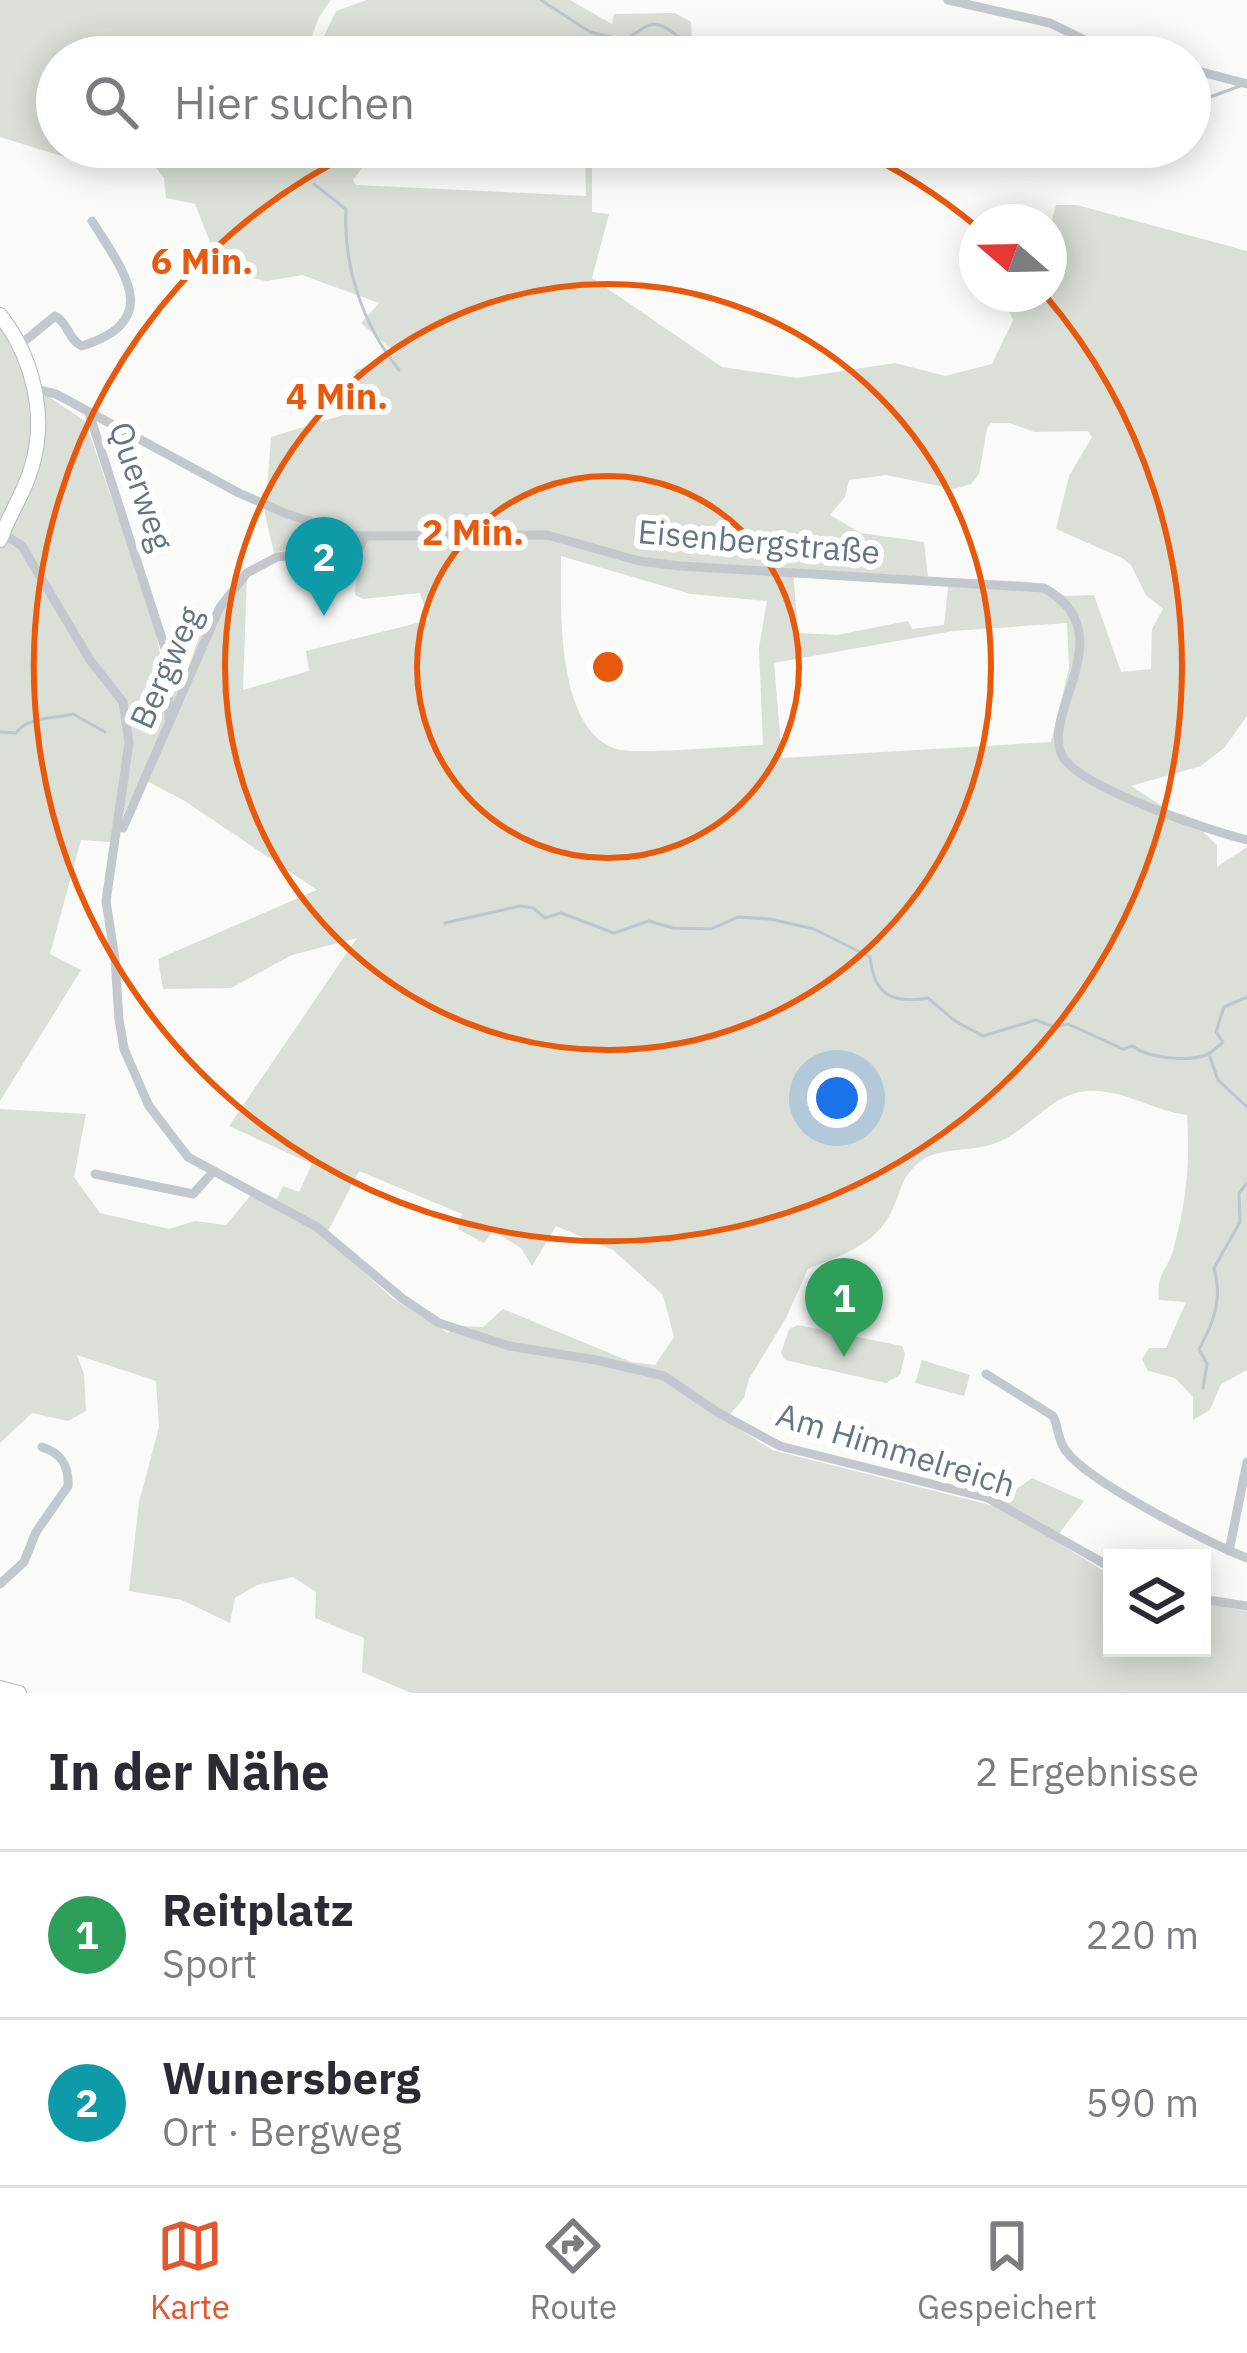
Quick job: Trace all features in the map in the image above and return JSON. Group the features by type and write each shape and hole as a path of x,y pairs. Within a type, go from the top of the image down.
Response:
{"street":[{"path":"948,0 1050,23 1076,36"},
{"path":"1211,74 1246,83"},
{"path":"21,344 55,316 82,346 110,337 120,327 130,304 131,286 92,220"},
{"path":"0,315 21,344 35,389 34,458 1,537"},
{"name":"Eisenbergstraße","path":"35,389 56,394 239,493 364,538 534,534 669,565 1044,589 1068,608 1078,640 1076,678 1060,730 1061,754 1082,774 1187,824 1247,839"},
{"name":"Querweg","path":"88,412 166,651 170,719"},
{"name":"Am Himmelreich","path":"1,537 22,546 90,660 122,702 129,742 106,901 124,1049 149,1106 175,1145 212,1173 317,1227 439,1323 509,1346 664,1376 780,1446 988,1498 1103,1563"},
{"name":"Bergweg","path":"117,839 220,607 247,573 277,557 353,550 364,544 364,538"},
{"path":"95,1174 194,1194 212,1173"},
{"name":"Am Himmelreich","path":"986,1375 1053,1416 1059,1440 1084,1468 1247,1558"},
{"path":"0,1584 24,1562 36,1532 68,1486 59,1454 42,1447"},
{"path":"1229,1551 1247,1462"},
{"path":"1211,1600 1247,1606"},
{"path":"0,1688 19,1693"}],"shaded area":[{"path":"0,0 331,0 312,36 36,36 36,148 0,137"},
{"path":"367,0 570,0 612,24 614,14 675,13 691,22 692,36 324,36 336,11"},
{"path":"156,168 362,168 353,180 356,185 586,196 585,168 592,168 592,212 609,214 592,278 722,367 797,378 895,363 945,376 992,364 1013,320 1009,312 1067,312 1067,205 1247,251 1247,716 1225,747 1201,766 1131,786 1171,812 1205,825 1204,833 1217,845 1217,867 1247,847 1247,1370 1221,1384 1210,1410 1193,1420 1193,1397 1175,1378 1148,1371 1142,1359 1149,1348 1166,1348 1186,1302 1159,1300 1159,1291 1185,1197 1187,1115 1121,1095 1080,1092 1057,1102 1005,1139 937,1153 914,1167 875,1235 808,1269 786,1318 749,1379 744,1398 725,1420 772,1450 994,1506 1032,1478 1084,1501 1054,1540 1103,1570 1103,1657 1211,1657 1211,1605 1247,1611 1247,1693 411,1693 362,1672 364,1638 315,1618 316,1592 293,1577 257,1585 235,1598 230,1623 182,1600 129,1591 139,1502 159,1427 156,1381 77,1355 84,1374 86,1411 68,1421 32,1413 0,1443 0,1109 86,1114 74,1177 100,1213 169,1229 195,1221 226,1225 256,1189 277,1199 283,1186 299,1192 312,1164 229,1126 357,938 292,955 231,988 163,989 158,959 317,890 183,800 141,778 110,842 81,840 50,954 81,970 0,1101 0,325 37,389 85,421 154,622 164,676 182,686 199,637 247,574 243,690 309,671 306,651 429,620 420,593 363,599 355,595 360,534 274,553 265,514 271,437 369,407 354,371 397,354 361,323 379,303 302,275 267,281 222,273 195,204 166,198 164,178","holes":["991,423 1010,423 1034,432 1088,431 1092,437 1069,476 1056,529 1122,558 1131,565 1146,595 1163,609 1152,629 1151,669 1121,672 1094,595 1065,596 1031,582 949,578 944,625 912,629 908,621 837,635 798,633 793,571 928,577 924,542 861,533 830,515 845,497 849,480 886,475 954,489 971,484 979,474 987,429","561,556 691,594 767,601 759,648 763,745 616,749 596,737 572,692 562,634","1067,623 1069,668 1051,742 782,758 774,663 953,631","359,1171 462,1214 458,1229 484,1243 493,1231 521,1248 532,1266 556,1226 613,1250 663,1295 674,1337 655,1365 631,1362 503,1309 483,1327 458,1326 448,1333 392,1298 325,1237"]},
{"path":"798,1325 902,1346 900,1375 886,1383 785,1360 781,1353 789,1329"},
{"path":"922,1360 970,1375 964,1396 915,1383"}],"waterway":[{"path":"541,0 590,32 606,36"},
{"path":"630,36 657,25 677,36"},
{"path":"1211,97 1240,86"},
{"path":"314,184 346,209 348,252 358,294 375,334 399,370"},
{"path":"0,732 16,733 34,721 73,714 105,732"},
{"path":"445,923 520,906 533,908 545,918 561,913 614,933 649,921 673,928 711,929 738,917 770,919 814,929 870,957 876,980 887,994 928,998 983,1036 1036,1020 1054,1027 1068,1024 1123,1049 1133,1046 1168,1058 1198,1057 1213,1051 1223,1042 1216,1032 1224,1007 1247,997"},
{"path":"1210,1057 1218,1080 1247,1107"},
{"path":"1203,1388 1207,1364 1199,1349 1216,1310 1214,1268 1240,1222 1239,1193 1247,1183"}],"place":[{"name":"Wunersberg","path":"324,616"},
{"name":"Reitplatz","path":"844,1357"}]}
